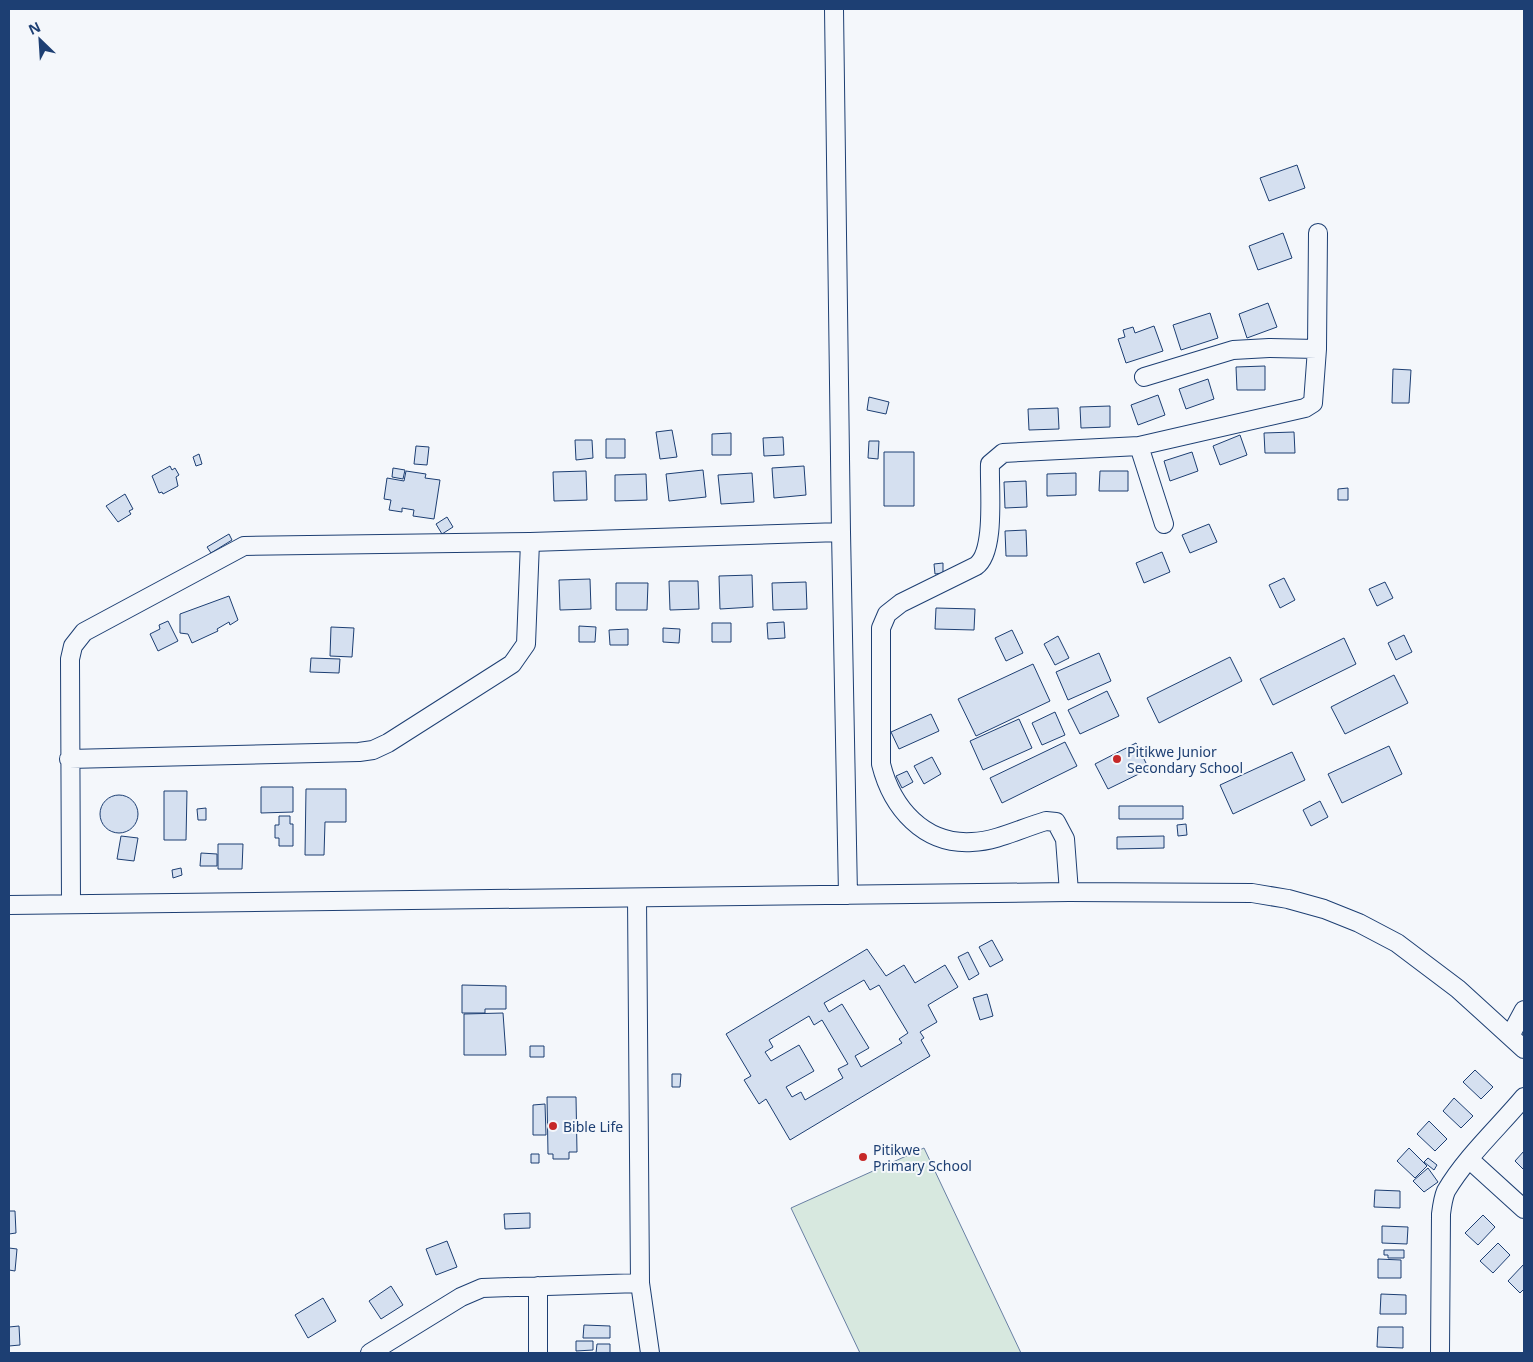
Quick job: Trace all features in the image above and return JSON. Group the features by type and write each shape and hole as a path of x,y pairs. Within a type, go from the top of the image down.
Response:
{"street":[{"path":"834,9 848,895"},
{"path":"1070,892 1065,839 1056,822 1046,821 985,840 961,842 931,835 922,830 901,808 888,786 881,764 881,628 887,614 901,602 970,569 983,560 988,539 990,464 998,455 1011,451 1139,446 1309,406 1314,399 1317,349 1318,233"},
{"path":"1144,377 1233,350 1269,348 1317,349"},
{"path":"1139,446 1164,524"},
{"path":"71,904 69,759 70,659 73,646 84,632 244,546 530,542 841,532"},
{"path":"69,759 359,752 373,750 388,743 512,664 521,654 526,644 530,542"},
{"path":"9,905 1070,892 1252,893 1288,899 1324,909 1359,923 1397,943 1458,989 1524,1049"},
{"path":"637,898 640,1284 650,1353"},
{"path":"1510,1036 1524,1010"},
{"path":"1440,1353 1442,1206 1446,1192 1470,1160 1524,1097"},
{"path":"1470,1160 1524,1209"},
{"path":"370,1353 470,1292 482,1288 640,1284"},
{"path":"538,1286 538,1353"}],"shaded area":[{"path":"924,1148 1021,1353 860,1353 791,1208"}],"building":[{"path":"1297,165 1305,188 1269,201 1260,178"},
{"path":"1283,233 1292,258 1258,270 1249,246"},
{"path":"1268,303 1277,327 1247,338 1239,314"},
{"path":"1210,313 1218,338 1181,350 1173,325"},
{"path":"1154,326 1163,351 1126,363 1118,339 1125,337 1123,330 1133,327 1135,333"},
{"path":"1265,366 1265,390 1237,390 1236,367"},
{"path":"1393,369 1411,370 1409,403 1392,403"},
{"path":"1208,379 1214,399 1186,409 1179,389"},
{"path":"1158,395 1165,415 1138,425 1131,405"},
{"path":"869,397 889,402 886,414 867,410"},
{"path":"1110,406 1110,427 1081,428 1080,407"},
{"path":"1058,408 1059,429 1029,430 1028,409"},
{"path":"672,430 677,457 660,459 656,432"},
{"path":"1294,432 1295,453 1265,453 1264,433"},
{"path":"731,433 731,455 712,455 712,434"},
{"path":"1240,435 1247,455 1220,465 1213,446"},
{"path":"783,437 784,455 764,456 763,438"},
{"path":"606,439 625,439 625,458 606,458"},
{"path":"575,440 592,440 593,458 576,460"},
{"path":"869,441 879,441 878,459 868,458"},
{"path":"416,446 429,447 427,465 414,464"},
{"path":"884,452 914,452 914,506 884,506"},
{"path":"1192,452 1198,471 1170,481 1164,461"},
{"path":"199,454 202,464 196,466 193,457"},
{"path":"170,466 172,470 175,468 179,475 176,477 178,486 163,494 162,492 159,493 152,476"},
{"path":"804,466 806,495 774,498 772,468"},
{"path":"393,468 405,470 403,479 392,477"},
{"path":"703,470 706,497 669,501 666,474"},
{"path":"406,471 426,474 425,478 440,480 434,519 413,516 414,510 402,508 402,512 389,510 391,500 384,499 387,478 404,481"},
{"path":"586,471 587,500 554,501 553,472"},
{"path":"1100,471 1128,471 1128,491 1099,491"},
{"path":"752,473 754,502 721,504 718,475"},
{"path":"1076,473 1076,495 1047,496 1047,474"},
{"path":"646,474 647,500 615,501 615,475"},
{"path":"1026,481 1027,507 1005,508 1004,482"},
{"path":"1348,488 1348,500 1338,500 1338,489"},
{"path":"125,494 133,509 129,511 131,514 118,522 106,506"},
{"path":"447,517 453,527 442,534 436,524"},
{"path":"1209,524 1217,542 1190,553 1182,535"},
{"path":"1026,530 1027,556 1006,556 1005,531"},
{"path":"229,534 232,540 211,553 207,547"},
{"path":"1162,552 1170,572 1144,583 1136,563"},
{"path":"943,563 943,573 935,574 934,564"},
{"path":"752,575 753,607 720,609 719,576"},
{"path":"1284,578 1295,600 1280,608 1269,585"},
{"path":"590,579 591,609 560,610 559,580"},
{"path":"669,581 698,581 699,609 670,610"},
{"path":"806,582 807,609 773,610 772,583"},
{"path":"1385,582 1393,598 1377,606 1369,589"},
{"path":"616,583 648,583 647,610 616,610"},
{"path":"229,596 238,620 230,625 229,622 217,629 218,631 192,643 188,634 180,633 180,614"},
{"path":"936,608 975,609 974,630 935,629"},
{"path":"168,621 178,641 158,651 150,634 160,629 159,625"},
{"path":"784,622 785,638 768,639 767,623"},
{"path":"712,623 731,623 731,642 712,642"},
{"path":"579,626 596,627 595,642 579,642"},
{"path":"331,627 354,628 352,657 330,656"},
{"path":"663,628 680,629 679,643 663,642"},
{"path":"628,629 628,645 610,645 609,630"},
{"path":"1012,630 1023,653 1006,661 995,638"},
{"path":"1404,635 1412,652 1396,660 1388,643"},
{"path":"1058,636 1069,658 1055,665 1044,644"},
{"path":"1344,638 1356,664 1273,705 1260,679"},
{"path":"1099,653 1111,681 1068,700 1056,672"},
{"path":"1230,657 1242,681 1159,723 1147,698"},
{"path":"311,658 340,659 339,673 310,672"},
{"path":"1033,664 1050,701 976,736 958,699"},
{"path":"1394,675 1408,703 1345,734 1331,707"},
{"path":"1107,691 1119,716 1080,734 1068,710"},
{"path":"1055,712 1065,735 1042,745 1032,723"},
{"path":"931,714 939,731 899,749 891,732"},
{"path":"1019,719 1032,748 983,770 970,741"},
{"path":"1065,742 1077,766 1002,803 990,778"},
{"path":"1136,743 1149,769 1108,789 1095,764"},
{"path":"1389,746 1402,774 1342,803 1328,774"},
{"path":"1292,752 1305,780 1233,814 1220,785"},
{"path":"932,757 941,774 924,784 914,766"},
{"path":"907,771 913,782 902,788 896,776"},
{"path":"261,787 293,787 293,812 261,813"},
{"path":"306,789 346,789 346,822 325,822 324,855 305,855"},
{"path":"164,791 187,791 186,840 164,840"},
{"path":"119,795 133,800 138,814 133,828 119,833 105,828 100,814 105,800"},
{"path":"1320,801 1328,817 1311,826 1303,810"},
{"path":"1119,806 1183,806 1183,819 1119,819"},
{"path":"206,808 206,820 198,820 197,809"},
{"path":"279,816 290,816 290,824 293,824 293,846 279,846 279,838 275,838 275,825 279,825"},
{"path":"1186,824 1187,835 1178,836 1177,825"},
{"path":"121,836 138,838 134,861 117,859"},
{"path":"1164,836 1164,848 1117,849 1117,837"},
{"path":"218,844 243,844 242,869 218,869"},
{"path":"201,853 217,854 217,866 200,866"},
{"path":"181,868 182,875 173,878 172,870"},
{"path":"992,940 1003,960 990,967 979,947"},
{"path":"867,949 886,976 904,965 915,983 945,965 958,987 928,1005 937,1022 920,1032 924,1038 921,1040 930,1056 790,1140 766,1099 759,1104 744,1080 751,1076 726,1034","holes":["864,980 870,990 879,985 908,1033 899,1039 902,1043 861,1067 855,1056 869,1048 842,1004 829,1012 824,1003","809,1016 814,1025 822,1020 848,1064 838,1069 843,1078 805,1100 801,1092 792,1097 786,1087 814,1071 799,1045 771,1061 765,1052 773,1047 769,1040"]},
{"path":"968,952 979,974 969,980 958,957"},
{"path":"462,985 506,986 506,1009 485,1009 485,1013 462,1013"},
{"path":"987,994 993,1016 980,1020 973,998"},
{"path":"503,1013 506,1055 464,1055 464,1014"},
{"path":"530,1046 544,1046 544,1057 530,1057"},
{"path":"1475,1070 1493,1087 1481,1099 1463,1082"},
{"path":"672,1074 681,1074 680,1087 672,1087"},
{"path":"547,1097 576,1097 577,1152 569,1152 569,1159 553,1159 553,1154 548,1154"},
{"path":"1454,1098 1473,1116 1461,1128 1443,1111"},
{"path":"545,1104 546,1135 533,1135 533,1105"},
{"path":"1429,1121 1447,1139 1435,1151 1417,1134"},
{"path":"1409,1148 1427,1166 1415,1178 1397,1161"},
{"path":"1524,1151 1524,1170 1515,1161"},
{"path":"531,1154 539,1154 539,1163 531,1163"},
{"path":"1428,1158 1437,1165 1434,1170 1424,1162"},
{"path":"1428,1168 1438,1182 1424,1192 1413,1181"},
{"path":"1375,1190 1400,1191 1400,1208 1374,1207"},
{"path":"9,1211 15,1211 16,1233 9,1234"},
{"path":"530,1213 530,1228 505,1229 504,1214"},
{"path":"1483,1215 1495,1227 1478,1245 1465,1233"},
{"path":"1382,1226 1408,1227 1407,1244 1382,1243"},
{"path":"447,1241 457,1267 436,1275 426,1249"},
{"path":"1498,1243 1510,1255 1493,1273 1480,1261"},
{"path":"9,1248 17,1249 15,1271 9,1270"},
{"path":"1384,1250 1404,1250 1404,1258 1388,1258 1388,1255 1384,1255"},
{"path":"1378,1259 1401,1260 1401,1278 1378,1278"},
{"path":"1524,1264 1524,1289 1520,1293 1508,1281"},
{"path":"391,1286 403,1305 381,1319 369,1301"},
{"path":"1381,1294 1406,1295 1406,1314 1380,1314"},
{"path":"323,1298 336,1321 308,1338 295,1315"},
{"path":"584,1325 610,1326 610,1338 583,1338"},
{"path":"19,1326 20,1345 9,1346 9,1327"},
{"path":"1378,1327 1403,1327 1403,1348 1377,1347"},
{"path":"576,1341 593,1341 593,1350 576,1351"},
{"path":"597,1344 610,1344 610,1353 596,1353"}],"place":[{"name":"Pitikwe Junior Secondary School","path":"1117,759"},
{"name":"Bible Life","path":"553,1126"},
{"name":"Pitikwe Primary School","path":"863,1157"}]}
